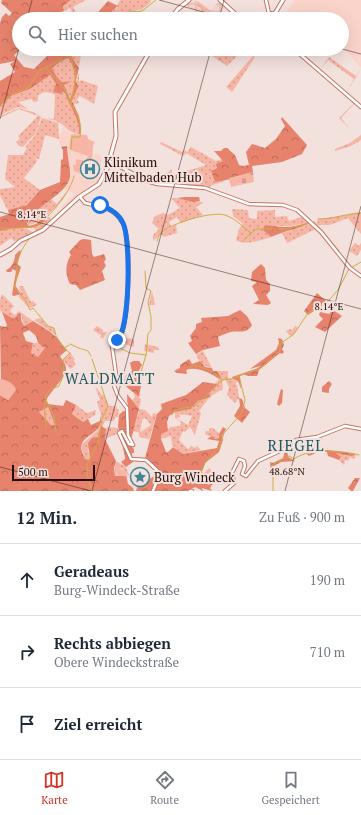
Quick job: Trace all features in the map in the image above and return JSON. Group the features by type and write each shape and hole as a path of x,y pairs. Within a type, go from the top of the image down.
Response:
{"main road":[{"path":"176,12 189,0"},
{"path":"220,0 234,12"},
{"path":"276,12 282,0"},
{"path":"0,255 11,249 20,241 39,233 80,197 99,184 109,162 116,136 115,112 147,56"}],"street":[{"path":"266,0 269,12"},
{"path":"302,56 361,108"},
{"path":"109,162 147,181 161,185 200,187 253,205 278,205 292,208 309,219 350,268 361,276"},
{"path":"80,197 85,203 108,208 115,213 124,224 128,250 127,298 121,335 112,346 116,374 113,383 118,396 127,408 128,435 133,445 129,444 122,431 119,433 132,459 146,460 159,471 160,476 153,491"},
{"path":"225,491 234,483 232,473 239,459 244,461 245,466 242,474 246,476 258,460 284,449 296,440 317,437 345,426 361,429"}],"shaded area":[{"path":"190,0 197,1 196,3 204,12 195,12 185,4"},
{"path":"219,0 226,6 221,12 211,11"},
{"path":"294,0 361,0 361,68 349,54 349,12 287,12"},
{"name":"Klinikum Mittelbaden Hub","path":"62,127 71,134 69,148 73,151 88,156 86,161 76,158 76,165 94,161 94,153 100,155 102,159 97,178 101,180 100,182 83,194 64,211 60,208 74,194 63,188 70,176 67,147 60,147 58,134 62,133"},
{"path":"140,468 145,469 150,475 147,482 139,482 136,488 133,488 130,486 133,480 132,478"}],"green space":[{"path":"2,0 71,0 63,6 64,11 61,12 12,13 1,3"},
{"path":"71,0 86,0 73,7 76,12 72,12 70,8 64,11 63,6"},
{"path":"120,0 150,0 151,2 141,10 139,9 133,12 113,12 112,11 118,7 117,5"},
{"path":"108,1 118,6 112,12 98,12"},
{"path":"197,1 212,12 204,12 197,5"},
{"path":"6,13 9,16 12,13 12,56 15,56 24,67 34,69 47,56 72,56 79,68 76,80 78,87 72,101 79,116 81,134 79,134 78,123 65,93 63,92 61,94 53,92 56,84 50,75 30,89 11,96 0,107 0,81 15,72 10,64 15,61 0,64 0,23 2,17","holes":["68,58 73,67 75,78 70,99 64,85 72,81 62,82 52,68"]},
{"path":"81,56 79,67 72,57"},
{"path":"212,56 224,56 220,61"},
{"path":"224,56 237,56 227,66 220,61"},
{"path":"253,56 255,57 232,92 226,87"},
{"path":"300,56 361,108 354,104 341,118 350,129 339,118 354,103"},
{"path":"303,56 320,70 361,106"},
{"path":"329,57 356,76 361,69 347,92 354,79 328,60 320,70"},
{"path":"68,58 73,67 75,78 74,89 70,99 64,85 71,81 62,82 52,68"},
{"path":"79,71 79,82 81,80 98,86 94,104 80,96 77,99 79,103 72,105"},
{"path":"50,75 56,84 54,92 61,94 64,92 72,107 77,118 79,134 69,131 56,121 46,118 54,119 55,94 45,92 38,95 38,101 33,102 32,99 18,102 28,109 18,107 0,115 0,107 11,96 30,89"},
{"path":"19,108 33,112 41,117 35,134 23,147 19,146 16,142 20,139 18,136 38,116 19,109 0,118 0,116"},
{"path":"282,117 307,145 302,154 282,162 252,166 253,172 215,182 211,171 217,168 216,164 223,161 214,151 221,151 224,148 227,148 235,155 239,165 249,165 246,152 252,144 265,148 276,139 285,126 281,119"},
{"path":"42,118 58,123 59,139 45,135 39,159 34,158 37,160 36,163 24,178 40,190 27,205 9,210 7,209 0,195 0,189 15,187 5,179 8,155 23,155 27,148 25,147 34,137"},
{"path":"71,134 87,135 88,139 95,142 93,146 92,167 83,164 80,173 74,171 73,165 76,165 76,159 86,161 88,156 70,150"},
{"path":"361,135 361,140 351,146 335,151 335,149 350,143"},
{"path":"161,142 182,152 184,150 187,152 191,147 216,161 222,159 224,161 211,172 215,182 225,181 210,186 210,189 153,182 180,182 180,178 159,180 172,169 172,176 206,165 186,153 183,156 160,144"},
{"path":"67,146 70,177 67,183 63,190 35,212 27,224 29,226 36,224 47,213 44,222 31,228 14,228 0,231 0,217 9,214 8,210 27,205 40,190 60,182 61,160 63,159 63,150 61,147"},
{"path":"253,172 254,182 231,187 229,178"},
{"path":"67,191 62,200 50,212 37,222 27,225 33,215 45,204 51,199 57,204"},
{"path":"199,197 200,201 193,202 177,198"},
{"path":"171,198 203,203 196,207 203,215 181,223 177,217 169,222 171,226 153,241 153,235 159,229 152,223 155,216 163,213 168,215 180,208"},
{"path":"232,209 248,210 249,218 257,219 257,211 275,210 275,217 287,216 289,221 305,216 311,222 289,226 268,225 263,230 271,237 253,242 240,242 236,240 239,229 243,224 233,216"},
{"path":"361,212 361,234 348,218 330,225 318,225 339,250 343,258 313,222 315,221 317,224 318,219"},
{"path":"48,216 52,221 43,229 36,232 34,228"},
{"path":"309,222 311,223 271,237 263,230 264,226 266,225 290,227"},
{"path":"176,224 177,233 164,237 161,234"},
{"path":"311,224 316,229 287,243 282,233"},
{"path":"15,228 27,229 34,233 20,240 14,241 11,238 0,246 0,231"},
{"path":"80,240 91,240 92,254 94,257 104,254 106,259 104,262 106,266 102,271 105,280 80,290 76,285 70,284 66,269 71,255 69,252"},
{"path":"355,243 359,246 361,243 361,250 357,256 349,251"},
{"path":"20,250 21,252 17,264 21,267 15,285 21,294 14,296 12,295 16,271 13,269 11,272 7,272 6,270 11,266 15,255"},
{"path":"261,264 265,268 266,280 270,284 270,291 266,295 271,303 268,305 253,304 259,300 252,286 257,282 251,281 252,272"},
{"path":"19,286 23,286 31,302 33,301 37,305 30,308 26,300 29,308 18,296 21,294"},
{"path":"152,291 155,305 149,305"},
{"path":"317,293 327,302 308,315 304,311"},
{"path":"2,294 14,306 10,311 15,315 19,311 33,321 24,326 21,314 19,313 14,319 0,311 0,300"},
{"path":"240,310 247,316 252,325 250,328 245,331 226,333 218,337 220,346 203,350 196,354 188,343 192,341 190,336 196,328 196,324 202,322 201,318 228,316"},
{"path":"333,310 342,316 325,332 315,327 323,319 319,315 320,312 329,314"},
{"path":"2,312 14,319 19,313 21,314 21,320 24,326 33,321 54,335 67,350 60,356 65,365 66,372 46,401 48,404 63,406 66,400 76,405 72,414 83,422 88,419 91,425 100,421 101,414 100,426 82,443 81,449 85,459 88,460 90,458 88,443 92,438 98,437 101,426 106,429 105,439 116,461 114,468 115,476 126,475 128,484 134,491 0,491 0,395 8,400 15,391 1,380 0,326 6,327 7,325","holes":["29,330 36,336 38,343 45,348 38,357 31,353 33,343 26,341 23,333","48,407 55,425 51,425 39,412"]},
{"path":"40,318 47,326 53,327 56,335 34,320"},
{"path":"97,326 103,330 100,335 93,330"},
{"path":"295,326 298,328 291,337 286,331 290,329 292,330"},
{"path":"103,332 107,332 103,339 100,337"},
{"path":"121,338 134,339 134,347 122,343 119,340"},
{"path":"278,338 282,339 284,345 282,349 284,352 282,354 280,353 259,370 257,376 248,376 243,374 240,376 241,389 238,381 232,377 258,368 260,366 250,369 276,350 279,343"},
{"path":"33,343 38,343 46,348 38,357 31,353"},
{"path":"145,344 158,347 159,350 154,350 154,353 144,351"},
{"path":"203,351 212,368 202,365 196,355"},
{"path":"70,352 75,360 73,361 76,364 71,369 62,360"},
{"path":"189,359 192,364 200,361 205,367 212,368 213,371 217,371 221,377 219,379 208,372 195,369 186,370 187,374 177,373 174,371 180,368 180,365"},
{"path":"133,361 139,361 142,365 137,374 142,380 139,397 123,384 126,375 132,371 130,363"},
{"path":"217,371 228,371 228,378 238,381 235,384 237,385 239,398 235,403 227,395 229,387 225,379 222,381 223,389 211,396 209,393 215,388 215,383 221,377"},
{"path":"0,379 10,382 16,390 8,400 0,395"},
{"path":"329,381 332,384 329,389 329,393 322,392 322,387"},
{"path":"203,382 217,384 209,393 211,397 198,401 191,409 175,412 169,416 167,422 168,431 161,434 161,439 166,452 173,447 183,454 217,448 219,441 207,439 212,436 215,439 219,438 219,435 213,428 219,434 223,427 226,429 222,436 223,440 219,452 205,463 201,474 196,480 202,481 205,479 208,485 214,482 210,488 212,491 202,488 203,491 195,487 187,491 136,491 139,482 146,482 155,475 154,466 145,458 157,414 162,409 161,404 186,395"},
{"path":"95,386 102,395 104,395 109,406 116,406 117,409 119,409 118,417 115,417 114,421 105,421 98,437 88,450 90,458 85,460 81,445 96,432 103,420 97,402 100,400"},
{"path":"281,389 283,390 282,403 279,406 277,404"},
{"path":"134,393 141,399 139,409 145,410 152,417 153,413 157,414 149,439 139,437 139,433 133,431 139,412 132,400 135,398","holes":["145,418 151,425 140,432 142,420"]},
{"path":"127,394 139,409 132,436 127,442 134,449 134,453 132,453 133,462 126,467 121,462 125,459 125,457 118,426 119,415 123,411 128,412"},
{"path":"209,398 199,411 201,413 195,435 190,427 185,432 183,431 179,440 188,449 191,446 195,448 197,446 201,450 182,454 172,445 171,436 161,439 161,434 171,427 180,426 181,422 175,418 175,412 191,409 198,401","holes":["180,414 192,416 188,425 176,418 180,417"]},
{"path":"239,398 242,399 245,408 250,412 242,423 234,416 240,406"},
{"path":"76,405 87,413 96,410 95,415 83,422 72,414"},
{"path":"48,407 55,425 51,425 39,412"},
{"path":"107,427 118,428 119,433 105,439"},
{"path":"209,428 213,428 219,435 219,438 215,439 205,434 206,431 209,431"},
{"path":"327,450 356,454 352,456 336,453 341,457 339,460 328,456 327,452 318,452 309,456 307,454"},
{"path":"285,451 287,452 288,457 295,461 281,462 274,466 273,470 276,474 271,475 270,462 273,463 283,458"},
{"path":"336,453 356,455 354,459 350,457 348,461 345,460 344,465 339,460 341,458"},
{"path":"117,462 125,466 130,477 121,468 116,472 117,475 115,476 115,463"},
{"path":"118,468 125,471 128,477 117,475 116,470"},
{"path":"209,468 212,471 208,474 212,482 208,485 204,479 196,481 202,472 204,473"},
{"path":"355,478 360,478 353,491 351,491 348,488"}],"waterway":[{"path":"130,12 142,11 156,0"},
{"path":"0,106 13,94 28,88 39,71 68,56"},
{"path":"70,56 76,76 71,104 78,116 81,128 80,137 72,137 71,149"},
{"path":"46,68 64,88 71,104"},
{"path":"0,229 36,227 59,204 69,189 74,176"},
{"path":"318,219 361,213"},
{"path":"157,241 161,233 173,225 202,216 219,214 225,215 239,223 251,233 257,229 286,229 310,223"},
{"path":"243,241 251,233"},
{"path":"17,272 17,263 29,239"},
{"path":"280,350 280,344 294,334 308,313 329,300 338,290 349,269 361,262"},
{"path":"141,372 146,355 148,334 151,330 151,317 148,302 151,291 146,288 145,271"},
{"path":"17,273 15,288 26,301 30,310 33,308 48,326 54,328 56,335"},
{"path":"56,336 64,348 69,345"},
{"path":"70,344 81,349"},
{"path":"118,347 130,353 146,355"},
{"path":"56,432 54,416 45,398 49,390 59,386 64,374 63,360 70,353 64,348"},
{"path":"82,349 88,351 91,356"},
{"path":"195,479 200,475 205,463 220,446 224,433 242,413 245,400 239,376 259,369 279,352"},
{"path":"88,481 87,465 98,443 102,419 108,406 92,359"},
{"path":"189,368 195,365 202,367 220,377 222,380"},
{"path":"172,415 175,410 195,406 222,380 239,376"},
{"path":"141,377 141,384"},
{"path":"46,402 44,409 46,429"},
{"path":"273,491 273,464 289,456 294,459 300,455 325,451 359,455"},
{"path":"89,482 92,491"}],"place":[{"name":"Klinikum Mittelbaden Hub","path":"90,169"},
{"name":"Burg Windeck","path":"140,477"}],"district":[{"name":"WALDMATT","path":"110,379"},
{"name":"RIEGEL","path":"296,446"}],"route":[{"path":"100,205 108,208 117,215 123,223 128,248 128,286 121,335 117,340"}]}
